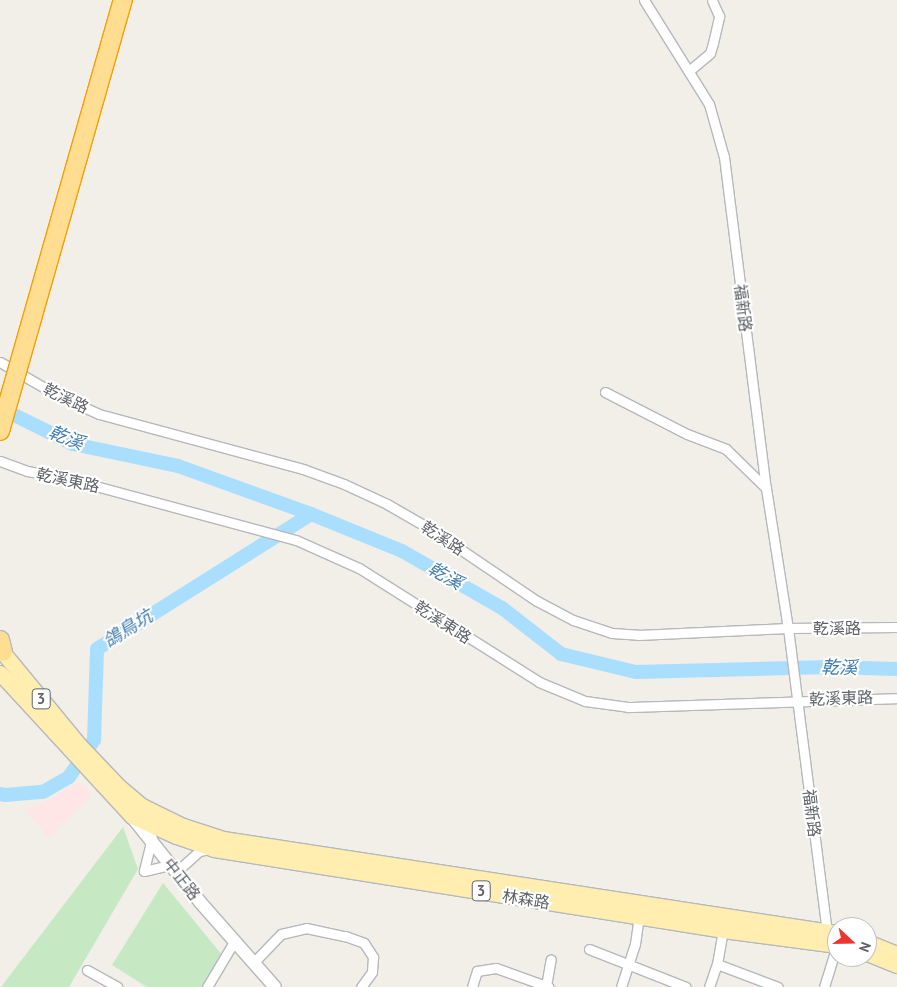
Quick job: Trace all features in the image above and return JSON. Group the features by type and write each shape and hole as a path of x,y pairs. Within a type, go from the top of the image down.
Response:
{"highway":[{"path":"0,394 116,0"},
{"path":"0,431 123,0"}],"main road":[{"name":"3","path":"4,651 76,750"},
{"name":"3","path":"0,674 76,750"},
{"name":"中正路","path":"76,750 137,811"},
{"name":"林森路","path":"137,811 176,836 214,849 639,910 827,931"},
{"name":"林森路","path":"137,811 223,838 639,910 723,930 827,944"},
{"path":"877,946 897,954"},
{"path":"877,957 897,965"}],"street":[{"name":"福新路","path":"644,0 690,70 709,104 724,157 766,488 789,632 830,917"},
{"path":"690,70 710,53 719,16 712,0"},
{"name":"乾溪路","path":"0,362 55,394 100,414 303,468 344,484 387,504 425,526 537,600 572,620 612,633 638,635 789,632 897,627"},
{"path":"606,392 687,434 726,449 766,488"},
{"name":"乾溪東路","path":"0,461 26,471 66,478 265,530 296,540 359,568 539,682 585,701 628,707 797,698 897,698"},
{"path":"0,674 4,651"},
{"name":"中正路","path":"137,811 152,838 173,868 275,987"},
{"path":"152,838 144,872 173,868 199,851 214,849"},
{"path":"621,987 635,944 639,910"},
{"path":"254,962 281,934 306,928 345,936 364,943 373,957 372,972 361,987"},
{"path":"709,987 717,964 723,930"},
{"path":"208,987 235,940"},
{"path":"589,949 686,987"},
{"path":"472,987 477,971 496,968 523,983 548,986 551,959"},
{"path":"717,964 778,987"},
{"path":"824,987 830,967"},
{"path":"87,970 118,987"}],"shaded area":[{"path":"79,781 92,795 49,838 25,810 54,797"}],"green space":[{"path":"123,827 138,869 69,987 1,987"},
{"path":"163,883 223,956 204,987 147,987 112,965"}],"waterway":[{"name":"乾溪","path":"0,408 73,444 178,466 311,514 402,551 502,608 561,654 636,672 830,667 897,669"},
{"name":"鴿鳥坑","path":"0,794 43,792 69,777 94,740 97,649 311,514"}]}
